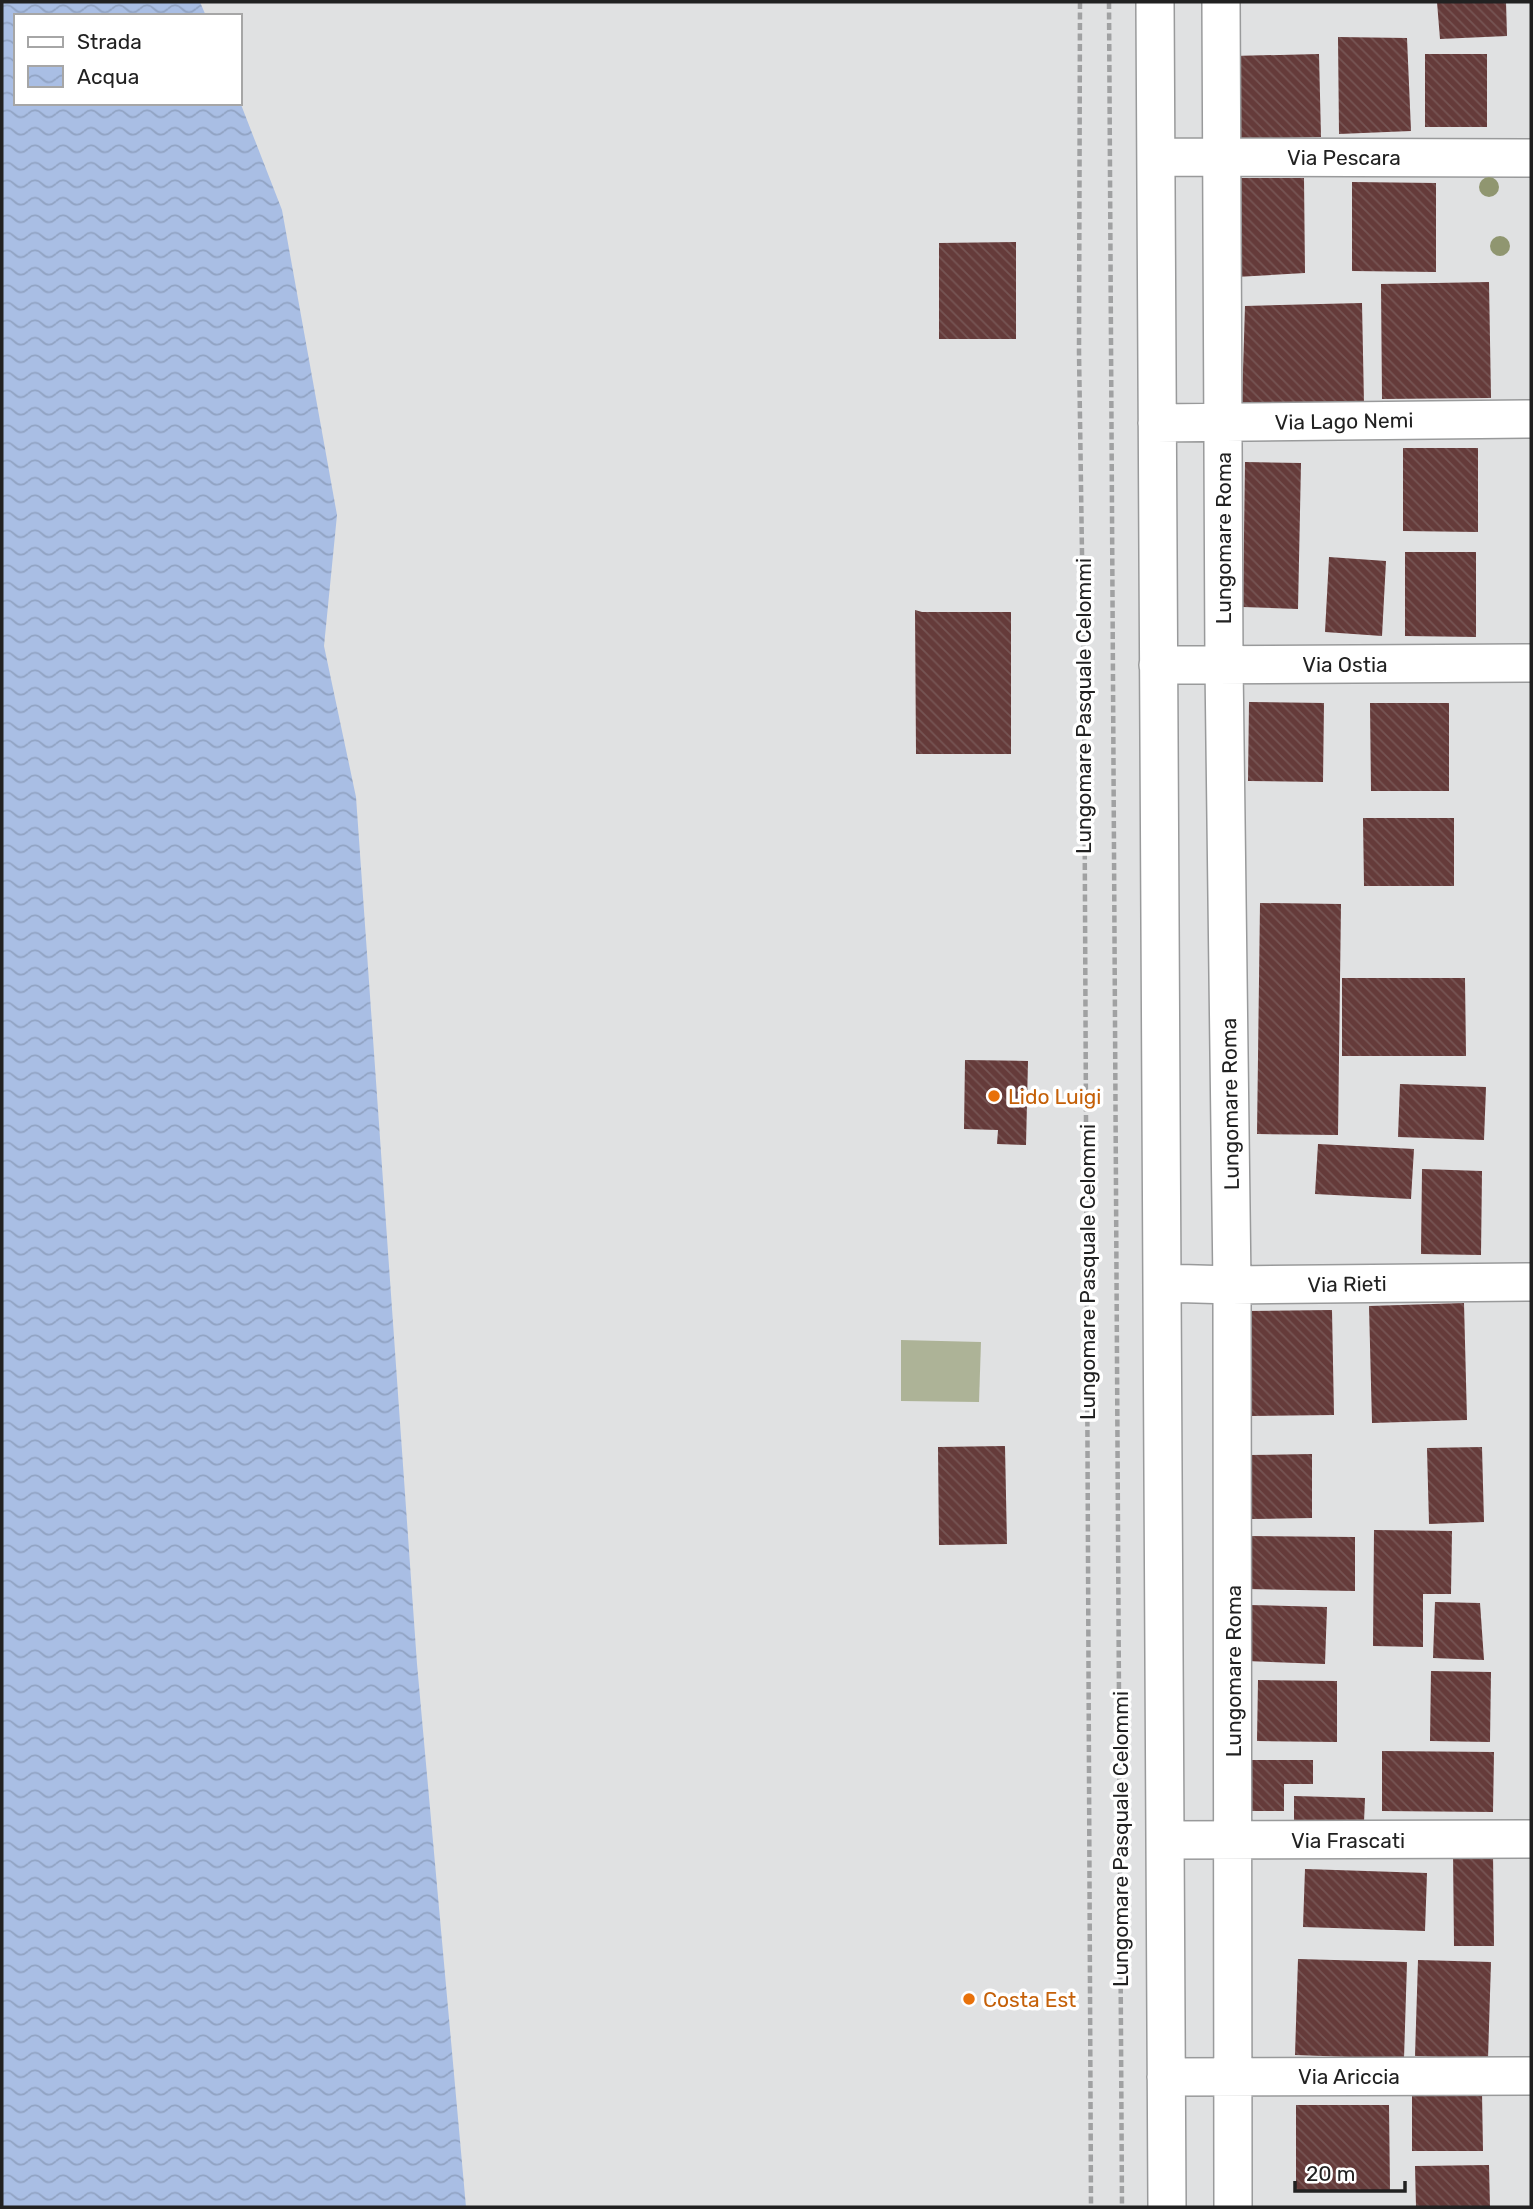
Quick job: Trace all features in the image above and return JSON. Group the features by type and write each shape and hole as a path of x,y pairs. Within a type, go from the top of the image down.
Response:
{"street":[{"name":"Lungomare Pasquale Celommi","path":"1155,2 1167,2207"},
{"name":"Lungomare Roma","path":"1221,2 1224,665 1232,1285 1233,2207"},
{"name":"Via Pescara","path":"1156,157 1531,158"},
{"name":"Via Lago Nemi","path":"1157,423 1531,419"},
{"name":"Via Ostia","path":"1158,665 1531,663"},
{"name":"Via Rieti","path":"1162,1283 1232,1285 1531,1282"},
{"name":"Via Frascati","path":"1165,1840 1531,1839"},
{"name":"Via Ariccia","path":"1166,2077 1531,2076"}],"path":[{"name":"Lungomare Pasquale Celommi","path":"1080,2 1079,352 1084,687 1091,2207"},
{"name":"Lungomare Pasquale Celommi","path":"1109,2 1122,2207"}],"green space":[{"path":"901,1340 981,1342 979,1402 901,1401"}],"water":[{"path":"2,2 200,2 205,14 14,14 14,105 241,105 282,210 337,515 324,646 356,797 417,1664 466,2207 2,2207"}],"building":[{"path":"1437,2 1506,2 1507,36 1440,39"},
{"path":"1338,37 1407,38 1411,131 1339,134"},
{"path":"1319,54 1321,137 1234,139 1232,56"},
{"path":"1425,54 1487,54 1487,127 1425,127"},
{"path":"1233,178 1304,178 1305,273 1236,277"},
{"path":"1352,182 1436,183 1436,272 1352,271"},
{"path":"1016,242 1016,339 939,339 939,243"},
{"path":"1489,282 1491,398 1382,399 1381,284"},
{"path":"1362,303 1364,404 1242,403 1245,306"},
{"path":"1403,448 1478,448 1478,532 1403,531"},
{"path":"1245,462 1301,463 1298,609 1243,607"},
{"path":"1405,552 1476,552 1476,637 1405,636"},
{"path":"1329,557 1386,561 1382,636 1325,632"},
{"path":"915,610 1011,612 1011,754 916,754"},
{"path":"1249,702 1324,703 1323,782 1248,781"},
{"path":"1370,703 1449,703 1449,791 1371,791"},
{"path":"1363,818 1454,818 1454,886 1364,886"},
{"path":"1260,903 1341,904 1338,1135 1257,1134"},
{"path":"1342,978 1465,978 1466,1056 1342,1056"},
{"path":"965,1060 1028,1061 1026,1145 997,1144 998,1130 964,1129"},
{"path":"1400,1084 1486,1087 1484,1140 1398,1137"},
{"path":"1318,1144 1414,1149 1411,1199 1315,1194"},
{"path":"1422,1169 1482,1171 1481,1255 1421,1254"},
{"path":"1464,1303 1467,1420 1372,1423 1369,1306"},
{"path":"1332,1310 1334,1415 1250,1416 1248,1311"},
{"path":"1005,1446 1007,1544 939,1545 938,1447"},
{"path":"1482,1447 1484,1522 1429,1524 1427,1448"},
{"path":"1312,1454 1312,1518 1250,1519 1249,1455"},
{"path":"1374,1530 1452,1531 1451,1594 1423,1594 1423,1647 1373,1646"},
{"path":"1247,1536 1355,1537 1355,1591 1247,1589"},
{"path":"1435,1602 1480,1603 1484,1660 1433,1658"},
{"path":"1248,1605 1327,1607 1325,1664 1246,1661"},
{"path":"1431,1671 1491,1672 1490,1742 1430,1741"},
{"path":"1258,1680 1337,1681 1337,1742 1257,1741"},
{"path":"1382,1751 1494,1752 1493,1812 1382,1811"},
{"path":"1250,1760 1313,1760 1313,1784 1284,1784 1284,1811 1249,1811"},
{"path":"1294,1796 1365,1798 1364,1822 1294,1820"},
{"path":"1453,1851 1493,1851 1494,1946 1454,1946"},
{"path":"1305,1869 1427,1873 1425,1931 1303,1927"},
{"path":"1298,1959 1407,1962 1404,2059 1295,2055"},
{"path":"1418,1960 1491,1962 1488,2059 1415,2056"},
{"path":"1412,2092 1482,2092 1483,2151 1412,2151"},
{"path":"1296,2105 1389,2105 1390,2192 1296,2192"},
{"path":"1489,2165 1490,2207 1416,2207 1415,2166"}],"place":[{"name":"Lido Luigi","path":"994,1096"},
{"name":"Costa Est","path":"969,1999"}]}
